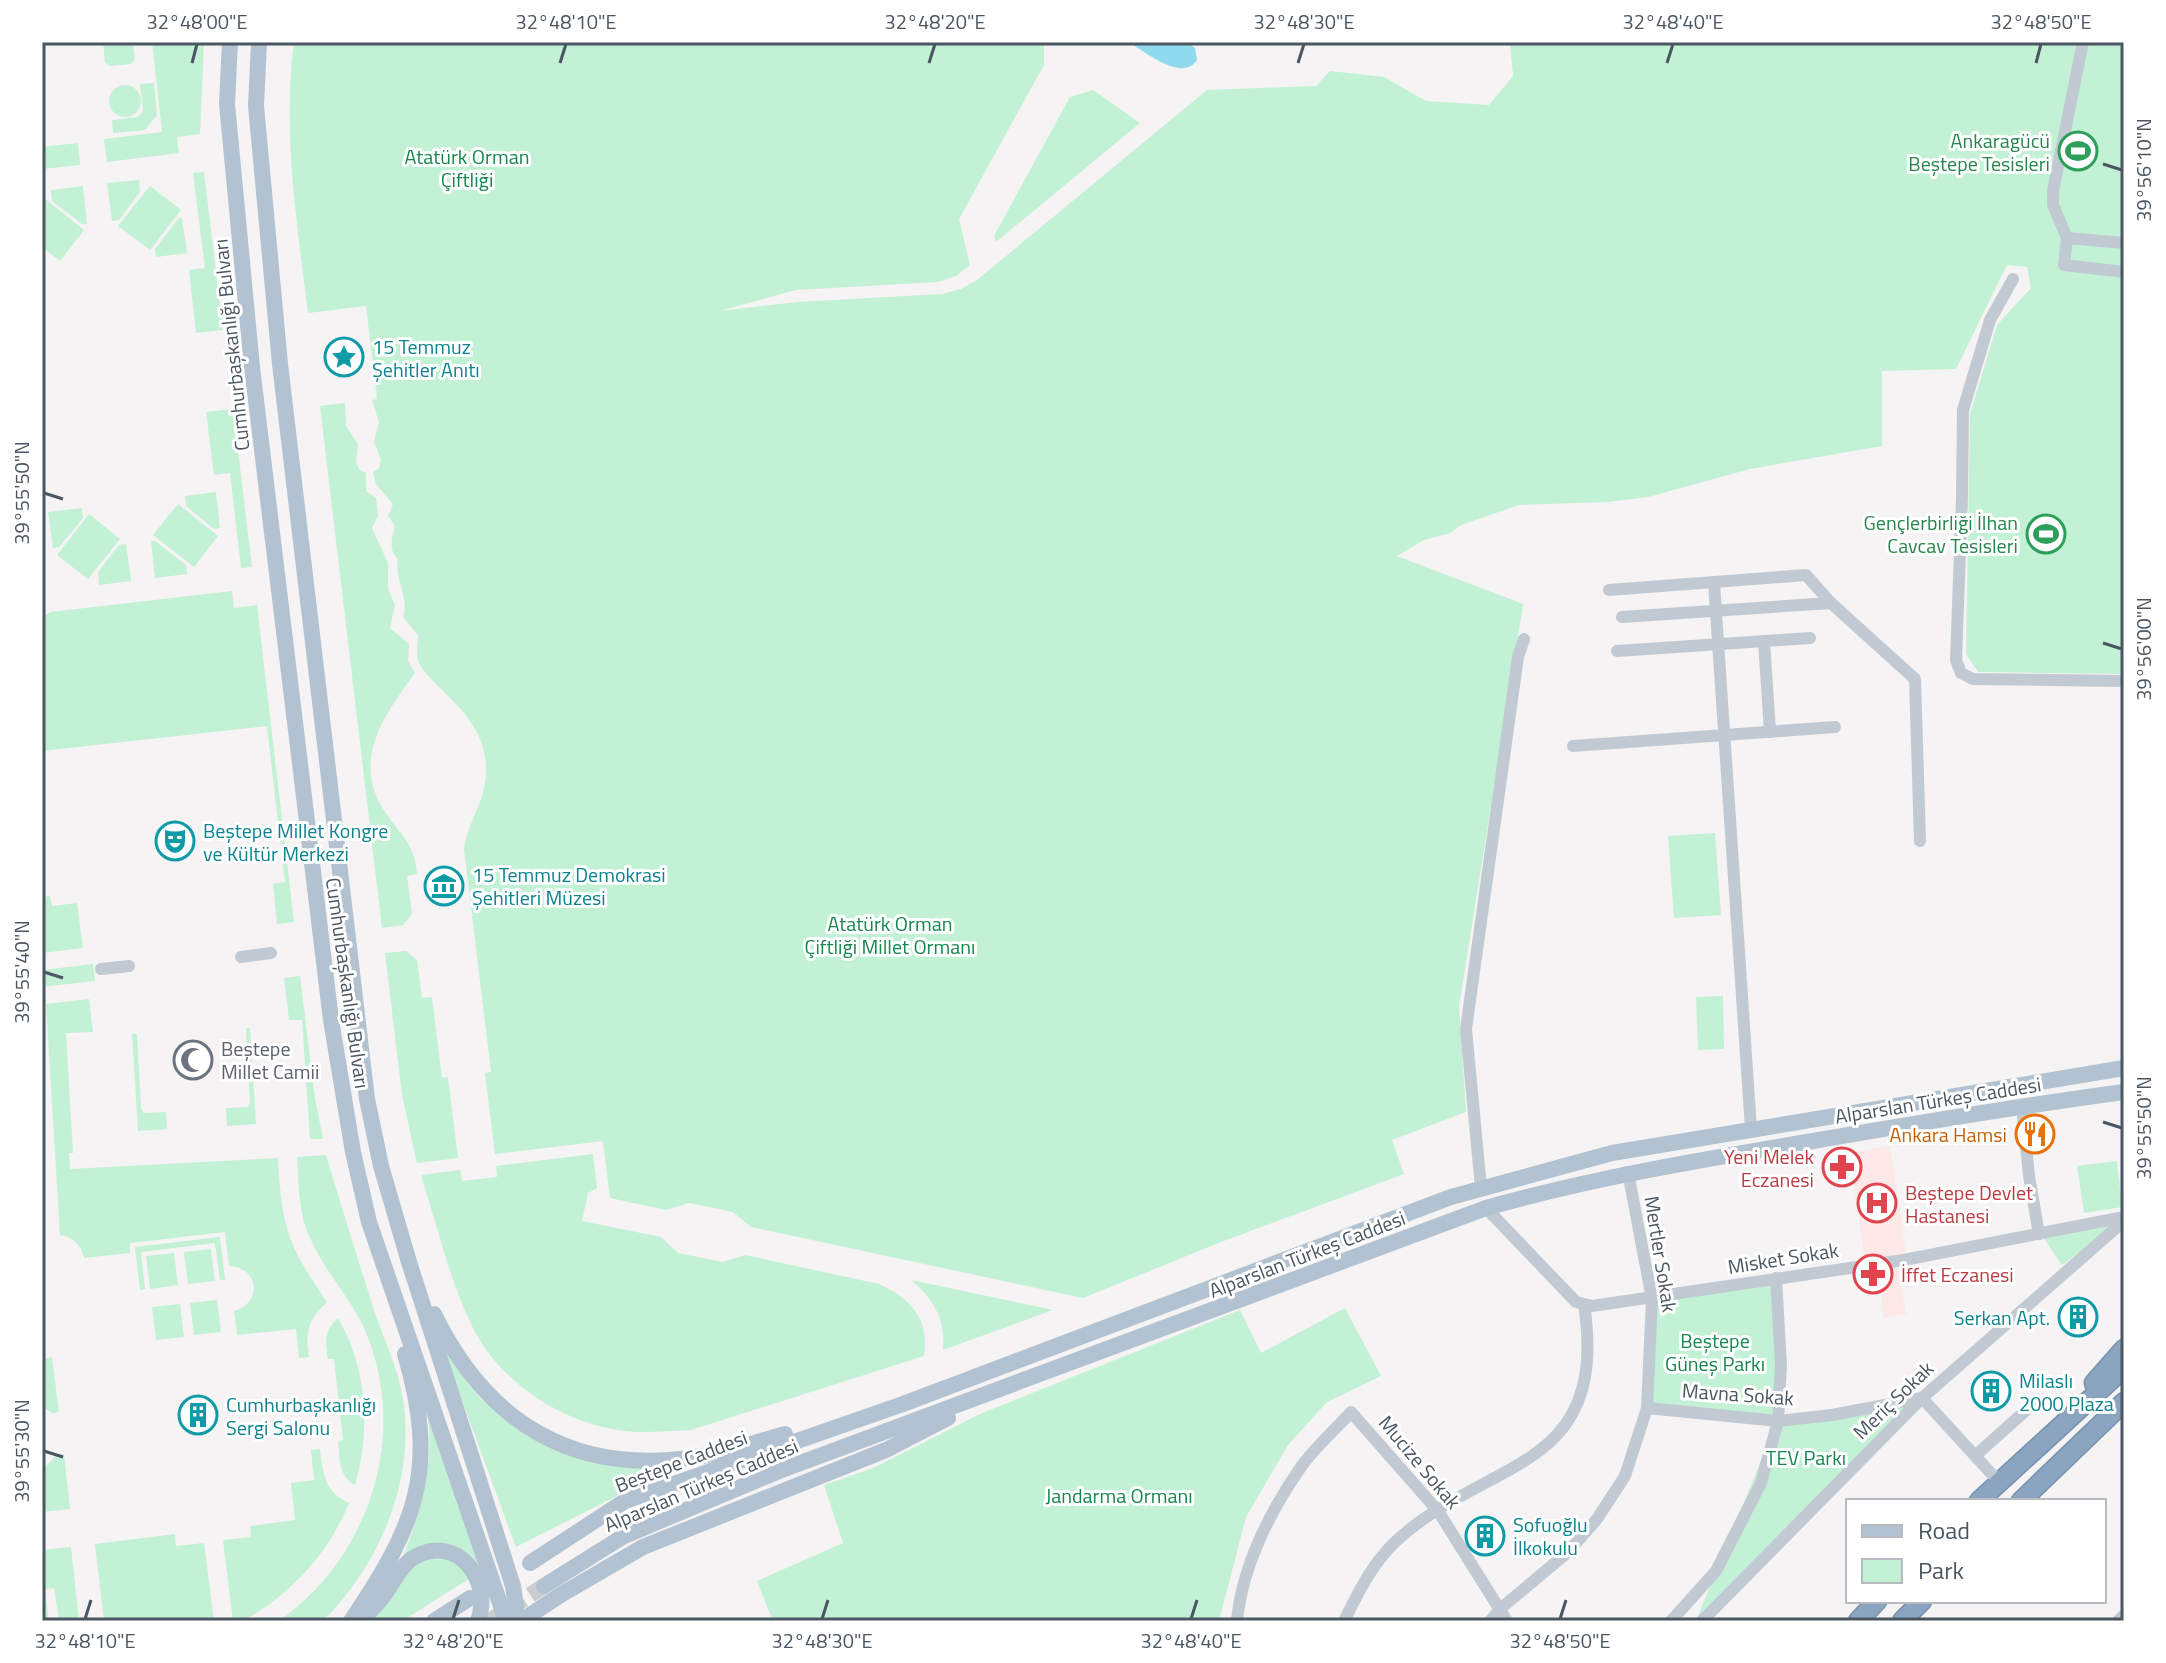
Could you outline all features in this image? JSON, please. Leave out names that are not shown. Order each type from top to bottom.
[{"type":"highway","points":[[2051,1434],[2124,1349]]},
{"type":"highway","points":[[1981,1499],[2124,1368]]},
{"type":"highway","points":[[2023,1499],[2124,1402]]},
{"type":"highway","points":[[2094,1432],[2124,1413]]},
{"type":"highway","points":[[1858,1621],[1875,1603]]},
{"type":"highway","points":[[1902,1621],[1920,1603]]},
{"type":"main road","name":"Cumhurbaşkanlığı Bulvarı","points":[[230,42],[227,104],[252,367],[331,1020],[353,1152],[369,1222],[509,1621]]},
{"type":"main road","name":"Cumhurbaşkanlığı Bulvarı","points":[[259,42],[256,106],[280,364],[367,1099],[381,1166],[409,1262],[513,1586],[516,1607],[509,1621]]},
{"type":"main road","name":"Alparslan Türkeş Caddesi","points":[[903,1404],[1246,1273],[1481,1188],[1612,1153],[2124,1068]]},
{"type":"main road","name":"Alparslan Türkeş Caddesi","points":[[544,1586],[624,1536],[779,1471],[1486,1208],[1628,1172],[2022,1106],[2124,1092]]},
{"type":"main road","points":[[351,1621],[390,1562],[414,1502],[421,1462],[421,1422],[412,1378],[376,1266],[369,1222]]},
{"type":"main road","points":[[409,1262],[453,1350],[485,1393],[522,1423],[547,1438],[603,1458],[656,1461],[699,1457],[903,1404]]},
{"type":"main road","points":[[521,1621],[643,1547],[886,1450],[1005,1388]]},
{"type":"main road","name":"Beştepe Caddesi","points":[[530,1563],[625,1501],[903,1404]]},
{"type":"main road","points":[[360,1621],[407,1563],[423,1554],[436,1552],[459,1557],[475,1571],[482,1597],[478,1621]]},
{"type":"main road","points":[[434,1621],[470,1598]]},
{"type":"street","points":[[2083,42],[2053,191],[2053,205],[2067,238],[2064,265],[2124,272]]},
{"type":"street","points":[[2067,238],[2124,243]]},
{"type":"street","points":[[2013,279],[1990,320],[1963,410],[1956,660],[1961,673],[1973,679],[2124,681]]},
{"type":"street","points":[[1609,590],[1806,575],[1831,603],[1915,679],[1920,841]]},
{"type":"street","points":[[1714,583],[1751,1129]]},
{"type":"street","points":[[1622,617],[1831,603]]},
{"type":"street","points":[[1617,651],[1810,638]]},
{"type":"street","points":[[1481,1188],[1466,1029],[1518,657],[1524,639]]},
{"type":"street","points":[[1764,641],[1770,732]]},
{"type":"street","points":[[1573,746],[1835,727]]},
{"type":"street","points":[[241,957],[271,953]]},
{"type":"street","points":[[101,969],[129,966]]},
{"type":"street","points":[[2022,1106],[2039,1234]]},
{"type":"street","name":"Mertler Sokak","points":[[1490,1621],[1504,1615],[1597,1519],[1625,1476],[1647,1408],[1652,1299],[1628,1172]]},
{"type":"street","points":[[1344,1621],[1366,1577],[1394,1544],[1438,1511],[1527,1461],[1557,1435],[1586,1386],[1590,1349],[1584,1304],[1576,1302],[1486,1208]]},
{"type":"street","name":"Misket Sokak","points":[[1584,1304],[1592,1306],[1652,1299],[1904,1260],[2124,1219]]},
{"type":"street","name":"Meriç Sokak","points":[[1702,1621],[1922,1398],[2124,1219]]},
{"type":"street","points":[[1671,1621],[1716,1571],[1761,1483],[1778,1421],[1781,1365],[1776,1278]]},
{"type":"street","points":[[1922,1398],[1999,1482]]},
{"type":"street","name":"Mavna Sokak","points":[[1647,1408],[1778,1421],[1832,1415],[1922,1398]]},
{"type":"street","points":[[1976,1455],[2033,1404]]},
{"type":"street","name":"Mucize Sokak","points":[[1237,1621],[1239,1600],[1247,1574],[1268,1523],[1301,1466],[1351,1412],[1438,1511],[1504,1615]]},
{"type":"street","points":[[2118,1621],[2124,1615]]},
{"type":"shaded area","name":"Beştepe Devlet Hastanesi","points":[[1890,1146],[1906,1254],[1897,1264],[1906,1314],[1884,1318],[1877,1260],[1865,1260],[1849,1153]]},
{"type":"green space","points":[[103,42],[133,42],[135,59],[131,64],[110,66],[105,62]]},
{"type":"green space","points":[[152,42],[204,42],[200,134],[177,137],[179,153],[107,162],[104,139],[162,132]]},
{"type":"green space","points":[[294,42],[1044,42],[1044,65],[959,219],[970,265],[956,276],[938,282],[796,290],[719,311],[797,302],[942,294],[961,289],[977,280],[1207,90],[1316,86],[1330,71],[1384,77],[1426,101],[1489,105],[1513,76],[1510,42],[2124,42],[2124,674],[1978,672],[1966,654],[1970,414],[1997,325],[2031,288],[2027,267],[2007,265],[1956,369],[1882,371],[1882,446],[1750,469],[1648,497],[1608,502],[1519,505],[1461,525],[1450,533],[1424,540],[1397,556],[1523,604],[1459,1007],[1466,1112],[1392,1140],[1404,1174],[1221,1242],[1083,1298],[751,1227],[733,1212],[689,1203],[666,1210],[610,1198],[603,1141],[495,1154],[485,1073],[491,1072],[464,849],[484,789],[485,755],[472,724],[422,668],[417,657],[418,635],[403,617],[405,602],[398,574],[398,559],[392,548],[395,526],[388,516],[393,504],[376,484],[373,472],[379,468],[381,460],[374,442],[379,422],[372,400],[377,399],[366,306],[308,313],[290,144]]},
{"type":"green space","points":[[154,83],[157,115],[145,130],[113,133],[112,120],[138,117],[143,111],[140,84]]},
{"type":"green space","points":[[125,85],[137,89],[141,101],[137,113],[125,117],[113,113],[109,101],[113,89]]},
{"type":"green space","points":[[1093,90],[1140,123],[996,242],[994,236],[1070,97]]},
{"type":"green space","points":[[78,143],[80,165],[42,169],[42,147]]},
{"type":"green space","points":[[204,172],[223,330],[196,333],[189,270],[205,268],[193,173]]},
{"type":"green space","points":[[139,180],[140,192],[119,220],[112,221],[107,183]]},
{"type":"green space","points":[[83,186],[87,224],[82,224],[52,201],[51,190]]},
{"type":"green space","points":[[150,186],[181,210],[150,250],[118,226]]},
{"type":"green space","points":[[44,198],[84,230],[60,261],[42,247]]},
{"type":"green space","points":[[182,218],[187,253],[156,257],[155,249]]},
{"type":"green space","points":[[345,403],[346,426],[358,444],[356,463],[366,473],[366,491],[376,498],[378,516],[372,528],[388,563],[388,589],[395,605],[390,628],[409,644],[408,661],[415,673],[382,723],[371,758],[371,776],[376,795],[410,848],[417,874],[407,876],[412,914],[403,925],[382,928],[320,406]]},
{"type":"green space","points":[[233,409],[252,567],[241,568],[230,473],[214,475],[206,412]]},
{"type":"green space","points":[[216,492],[220,528],[214,529],[186,506],[185,496]]},
{"type":"green space","points":[[178,504],[218,536],[194,567],[153,535]]},
{"type":"green space","points":[[82,508],[83,518],[59,547],[53,548],[48,512]]},
{"type":"green space","points":[[89,514],[120,539],[88,579],[57,555]]},
{"type":"green space","points":[[151,541],[186,565],[187,574],[155,578]]},
{"type":"green space","points":[[126,544],[131,581],[99,585],[98,572],[119,545]]},
{"type":"green space","points":[[232,591],[234,608],[257,605],[294,922],[277,924],[273,884],[285,882],[267,726],[42,751],[42,617],[51,612]]},
{"type":"green space","points":[[1715,833],[1721,915],[1674,918],[1668,836]]},
{"type":"green space","points":[[42,893],[43,897],[50,896],[52,906],[77,903],[83,948],[42,953]]},
{"type":"green space","points":[[406,951],[417,960],[422,998],[432,997],[442,1078],[448,1077],[458,1158],[417,1163],[402,1095],[385,953]]},
{"type":"green space","points":[[93,964],[95,981],[42,987],[42,970]]},
{"type":"green space","points":[[300,976],[323,1139],[310,1139],[302,1020],[289,1020],[284,978]]},
{"type":"green space","points":[[1723,996],[1724,1049],[1698,1050],[1696,997]]},
{"type":"green space","points":[[89,999],[93,1032],[66,1033],[73,1153],[69,1153],[70,1169],[278,1158],[289,1234],[303,1265],[327,1302],[309,1326],[309,1357],[299,1358],[296,1329],[237,1335],[234,1311],[250,1301],[254,1286],[247,1272],[229,1266],[225,1232],[130,1243],[130,1253],[84,1258],[76,1242],[60,1235],[46,1004]]},
{"type":"green space","points":[[246,1028],[250,1028],[256,1124],[227,1126],[226,1108],[248,1107],[250,1102]]},
{"type":"green space","points":[[132,1034],[137,1034],[141,1108],[144,1113],[166,1112],[167,1129],[138,1131]]},
{"type":"green space","points":[[593,1154],[597,1188],[588,1193],[582,1221],[661,1237],[678,1253],[723,1262],[745,1255],[879,1284],[900,1296],[915,1311],[924,1331],[924,1356],[691,1430],[617,1430],[573,1417],[532,1395],[498,1364],[472,1326],[450,1271],[421,1175],[460,1170],[462,1181],[497,1177],[496,1166]]},
{"type":"green space","points":[[326,1155],[401,1387],[406,1430],[404,1460],[389,1520],[361,1574],[343,1599],[323,1621],[279,1621],[310,1595],[336,1565],[356,1532],[371,1496],[380,1458],[383,1419],[380,1379],[369,1340],[357,1314],[318,1253],[301,1210],[297,1157]]},
{"type":"green space","points":[[2117,1161],[2122,1207],[2084,1213],[2077,1166]]},
{"type":"green space","points":[[2124,1220],[2062,1265],[2041,1234]]},
{"type":"green space","points":[[220,1237],[225,1280],[220,1280],[215,1243],[141,1252],[145,1289],[140,1290],[135,1247]]},
{"type":"green space","points":[[211,1249],[215,1281],[188,1284],[184,1252]]},
{"type":"green space","points":[[174,1253],[178,1285],[150,1289],[146,1256]]},
{"type":"green space","points":[[1776,1278],[1778,1421],[1922,1398],[1705,1621],[1696,1621],[1777,1421],[1647,1408],[1652,1299]]},
{"type":"green space","points":[[911,1280],[1053,1310],[943,1350],[942,1329],[936,1310],[926,1294]]},
{"type":"green space","points":[[217,1300],[221,1332],[194,1335],[190,1303]]},
{"type":"green space","points":[[180,1304],[184,1337],[156,1340],[152,1307]]},
{"type":"green space","name":"Jandarma Ormanı","points":[[1345,1308],[1381,1376],[1327,1402],[1288,1445],[1246,1517],[1219,1621],[773,1621],[757,1581],[843,1543],[824,1485],[873,1468],[980,1414],[1240,1310],[1261,1353]]},
{"type":"green space","points":[[338,1318],[355,1357],[363,1400],[363,1443],[355,1485],[345,1477],[341,1466],[338,1441],[343,1440],[334,1359],[328,1359],[328,1332]]},
{"type":"green space","points":[[437,1333],[463,1377],[481,1399],[520,1429],[651,1467],[656,1476],[516,1547]]},
{"type":"green space","points":[[52,1357],[59,1412],[52,1413],[42,1406],[42,1359]]},
{"type":"green space","points":[[428,1417],[480,1569],[463,1552],[402,1559],[424,1490],[429,1454]]},
{"type":"green space","points":[[320,1449],[324,1474],[330,1487],[349,1503],[342,1518],[316,1560],[293,1584],[255,1614],[233,1621],[223,1540],[251,1537],[250,1526],[295,1520],[291,1483],[314,1480],[311,1450]]},
{"type":"green space","points":[[64,1454],[70,1509],[42,1512],[42,1471],[56,1455]]},
{"type":"green space","points":[[175,1534],[176,1546],[204,1543],[214,1621],[104,1621],[95,1544]]},
{"type":"green space","points":[[71,1547],[79,1621],[59,1621],[54,1588],[45,1589],[49,1621],[42,1621],[42,1550]]},
{"type":"green space","points":[[453,1560],[472,1577],[402,1621],[369,1621],[416,1561]]},
{"type":"water","points":[[1128,42],[1186,42],[1195,48],[1197,60],[1190,66],[1173,67]]},
{"type":"tunnel","points":[[490,1621],[544,1586]]},
{"type":"place","name":"Ankaragücü Beştepe Tesisleri","points":[[2078,151]]},
{"type":"place","name":"15 Temmuz Şehitler Anıtı","points":[[344,357]]},
{"type":"place","name":"Gençlerbirliği İlhan Cavcav Tesisleri","points":[[2046,534]]},
{"type":"place","name":"Beştepe Millet Kongre ve Kültür Merkezi","points":[[175,841]]},
{"type":"place","name":"15 Temmuz Demokrasi Şehitleri Müzesi","points":[[444,886]]},
{"type":"place","name":"Beştepe Millet Camii","points":[[193,1060]]},
{"type":"place","name":"Ankara Hamsi","points":[[2035,1134]]},
{"type":"place","name":"Yeni Melek Eczanesi","points":[[1842,1167]]},
{"type":"place","name":"Beştepe Devlet Hastanesi","points":[[1877,1203]]},
{"type":"place","name":"İffet Eczanesi","points":[[1873,1274]]},
{"type":"place","name":"Serkan Apt.","points":[[2078,1317]]},
{"type":"place","name":"Milaslı 2000 Plaza","points":[[1991,1391]]},
{"type":"place","name":"Cumhurbaşkanlığı Sergi Salonu","points":[[198,1415]]},
{"type":"place","name":"Sofuoğlu İlkokulu","points":[[1485,1536]]},
{"type":"park label","name":"Atatürk Orman Çiftliği","points":[[467,168]]},
{"type":"park label","name":"Atatürk Orman Çiftliği Millet Ormanı","points":[[890,934]]},
{"type":"park label","name":"Beştepe Güneş Parkı","points":[[1715,1352]]},
{"type":"park label","name":"TEV Parkı","points":[[1806,1457]]}]
